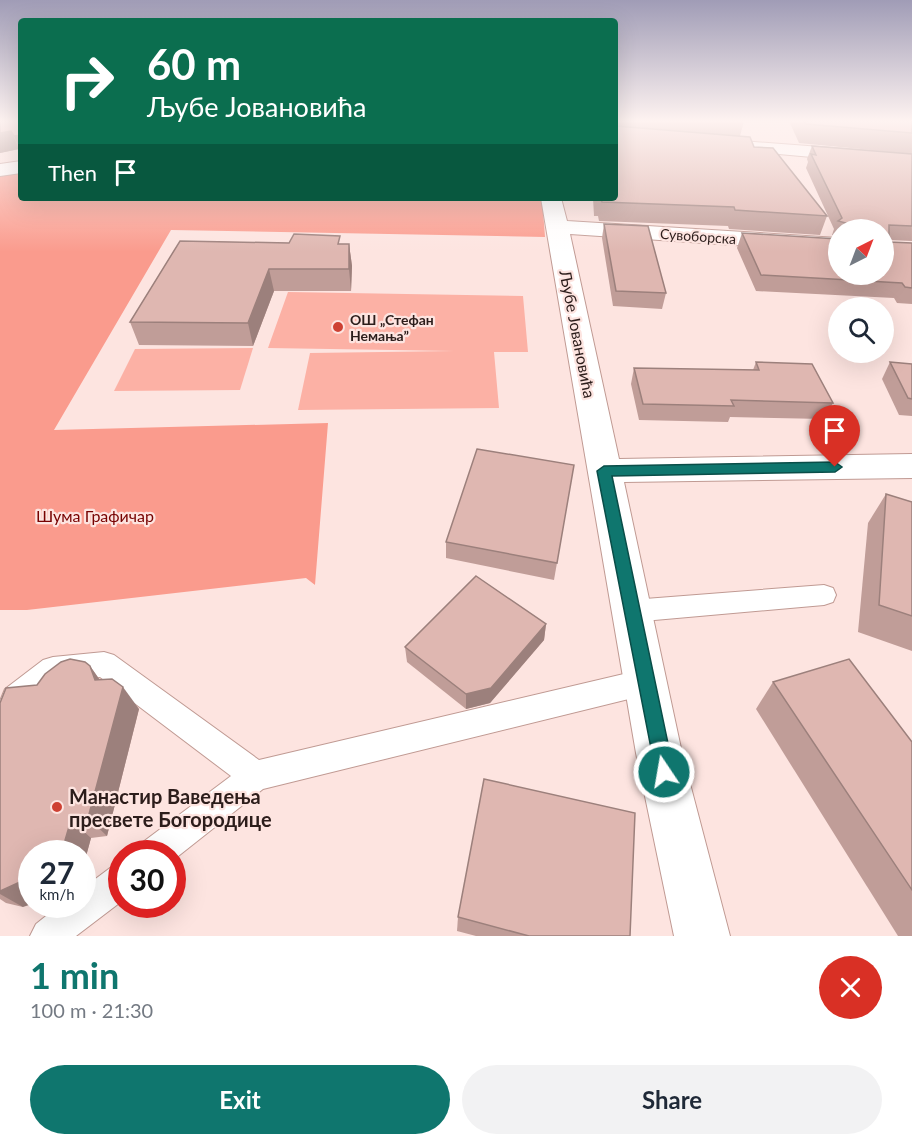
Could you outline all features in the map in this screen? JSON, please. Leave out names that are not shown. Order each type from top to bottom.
[{"type":"street","points":[[0,170],[18,167]]},
{"type":"street","name":"Љубе Јовановића","points":[[552,201],[645,682],[683,862],[702,936]]},
{"type":"street","name":"Сувоборска","points":[[557,227],[828,244]]},
{"type":"street","points":[[604,471],[912,466]]},
{"type":"lane","points":[[632,611],[824,596]]},
{"type":"lane","points":[[0,739],[15,698],[52,669],[104,664],[256,776]]},
{"type":"lane","points":[[173,840],[256,776],[645,682]]},
{"type":"lane","points":[[48,936],[108,891]]},
{"type":"shaded area","points":[[288,292],[523,296],[528,352],[494,352],[499,408],[298,410],[310,353],[454,351],[268,348]]},
{"type":"shaded area","points":[[253,348],[240,390],[114,391],[135,349]]},
{"type":"green space","name":"Шума Графичар","points":[[18,172],[18,201],[542,201],[545,237],[171,230],[54,430],[328,423],[315,585],[306,578],[27,610],[0,610],[0,175]]},
{"type":"building","points":[[618,165],[786,165],[827,216],[735,210],[734,207],[602,202],[618,201]]},
{"type":"building","points":[[816,165],[912,165],[912,226],[894,225],[894,219],[841,219]]},
{"type":"building","points":[[604,224],[648,226],[666,293],[616,291]]},
{"type":"building","points":[[742,233],[828,238],[828,279],[761,275]]},
{"type":"building","points":[[294,234],[340,236],[338,244],[349,244],[349,269],[269,269],[248,323],[130,322],[180,241],[289,243]]},
{"type":"building","points":[[894,242],[912,243],[912,288],[905,287],[902,283],[894,283]]},
{"type":"building","points":[[756,362],[812,364],[833,403],[731,400],[734,406],[643,404],[634,368],[759,370]]},
{"type":"building","points":[[890,363],[912,364],[912,399],[908,398]]},
{"type":"building","points":[[477,449],[574,465],[557,563],[446,542]]},
{"type":"building","points":[[886,494],[912,502],[912,616],[879,605]]},
{"type":"building","points":[[476,576],[546,624],[491,688],[466,694],[405,647]]},
{"type":"building","name":"Манастир Ваведења пресвете Богородице","points":[[70,659],[85,662],[90,666],[95,680],[112,679],[123,687],[88,818],[71,820],[65,840],[18,840],[18,883],[0,891],[0,703],[6,688],[37,685],[45,674],[61,662]]},
{"type":"building","points":[[849,659],[912,742],[912,890],[773,682]]},
{"type":"building","points":[[484,779],[635,813],[630,936],[529,936],[458,917]]},
{"type":"place","name":"ОШ „Стефан Немања”","points":[[338,327]]},
{"type":"place","name":"Манастир Ваведења пресвете Богородице","points":[[57,807]]},
{"type":"route","points":[[664,772],[604,471],[835,467]]}]
